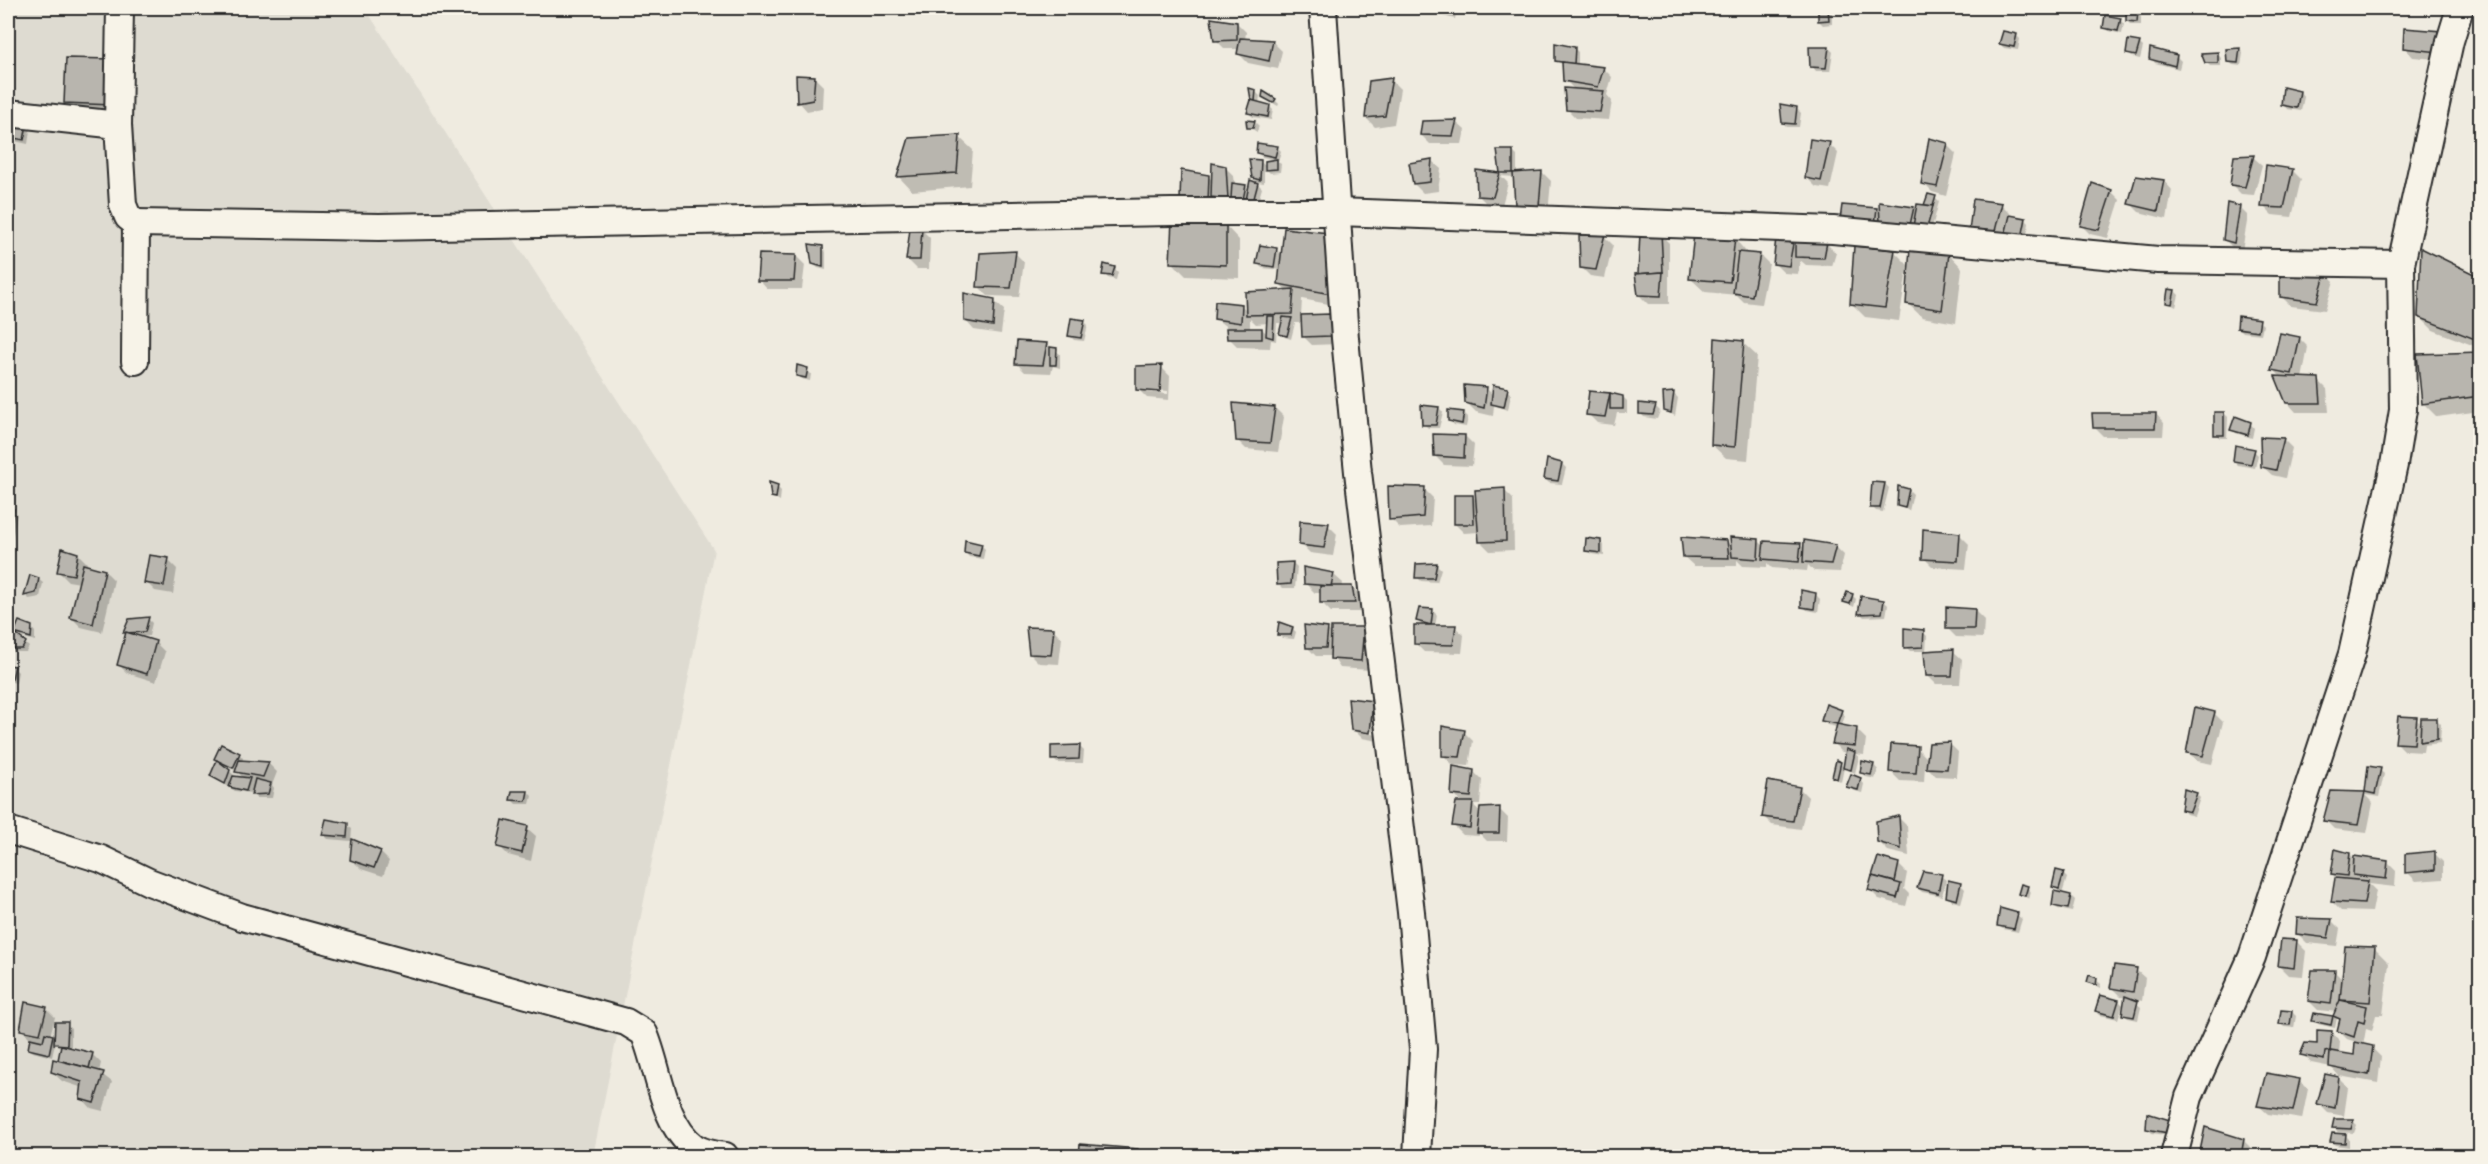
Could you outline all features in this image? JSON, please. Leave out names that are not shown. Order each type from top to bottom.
[{"type":"street","points":[[120,8],[118,125],[123,205],[128,217],[136,224],[379,227],[1069,214],[1337,212],[1833,230],[2158,260],[2401,264]]},
{"type":"street","points":[[1323,8],[1358,472],[1411,912],[1422,1037],[1417,1156]]},
{"type":"street","points":[[2174,1156],[2189,1097],[2252,957],[2352,654],[2394,465],[2403,410],[2401,264],[2450,40],[2460,8]]},
{"type":"street","points":[[8,113],[118,125]]},
{"type":"street","points":[[135,362],[136,224]]},
{"type":"street","points":[[8,830],[101,859],[148,882],[242,916],[626,1022],[644,1033],[663,1096],[675,1125],[694,1147],[725,1156]]},
{"type":"shaded area","points":[[8,8],[365,8],[714,550],[593,1156],[8,1156]]},
{"type":"building","points":[[1818,8],[1828,8],[1829,20],[1818,21]]},
{"type":"building","points":[[2126,10],[2138,11],[2137,22],[2126,21]]},
{"type":"building","points":[[2105,15],[2121,18],[2118,31],[2103,28]]},
{"type":"building","points":[[1211,18],[1237,22],[1237,40],[1214,41]]},
{"type":"building","points":[[2404,28],[2442,31],[2439,52],[2403,48]]},
{"type":"building","points":[[2003,31],[2017,34],[2014,47],[1999,44]]},
{"type":"building","points":[[1240,38],[1273,40],[1269,61],[1237,54]]},
{"type":"building","points":[[2128,40],[2140,42],[2136,56],[2126,54]]},
{"type":"building","points":[[1555,43],[1575,47],[1574,64],[1555,61]]},
{"type":"building","points":[[1809,47],[1829,47],[1826,68],[1810,67]]},
{"type":"building","points":[[2150,48],[2177,55],[2175,66],[2149,59]]},
{"type":"building","points":[[2240,48],[2238,63],[2227,62],[2226,49]]},
{"type":"building","points":[[2218,52],[2218,63],[2205,63],[2201,53]]},
{"type":"building","points":[[66,58],[112,59],[113,105],[64,103]]},
{"type":"building","points":[[1562,62],[1604,67],[1598,87],[1563,81]]},
{"type":"building","points":[[796,75],[815,76],[813,100],[797,103]]},
{"type":"building","points":[[1392,78],[1385,116],[1365,118],[1369,81]]},
{"type":"building","points":[[2283,87],[2300,91],[2297,108],[2281,105]]},
{"type":"building","points":[[1249,88],[1256,90],[1255,101],[1251,100]]},
{"type":"building","points":[[1564,88],[1604,91],[1600,112],[1566,110]]},
{"type":"building","points":[[1263,91],[1276,99],[1273,103],[1262,97]]},
{"type":"building","points":[[1251,100],[1270,105],[1268,117],[1247,113]]},
{"type":"building","points":[[1780,104],[1797,107],[1795,124],[1782,123]]},
{"type":"building","points":[[1246,120],[1255,121],[1253,128],[1247,128]]},
{"type":"building","points":[[1457,120],[1453,136],[1420,135],[1422,121]]},
{"type":"building","points":[[8,125],[27,125],[24,140],[8,137]]},
{"type":"building","points":[[960,135],[957,173],[897,177],[909,138]]},
{"type":"building","points":[[1929,138],[1948,143],[1937,187],[1921,184]]},
{"type":"building","points":[[1810,139],[1830,142],[1821,181],[1805,178]]},
{"type":"building","points":[[1257,143],[1278,146],[1275,157],[1256,153]]},
{"type":"building","points":[[1497,150],[1513,150],[1513,173],[1500,173]]},
{"type":"building","points":[[2254,155],[2245,187],[2230,185],[2234,156]]},
{"type":"building","points":[[1249,159],[1261,160],[1260,180],[1252,178]]},
{"type":"building","points":[[1277,159],[1277,169],[1265,170],[1265,161]]},
{"type":"building","points":[[1432,159],[1430,182],[1413,184],[1409,163]]},
{"type":"building","points":[[1212,163],[1226,166],[1228,199],[1211,197]]},
{"type":"building","points":[[2266,165],[2293,169],[2284,208],[2261,207]]},
{"type":"building","points":[[1181,170],[1209,175],[1208,203],[1180,200]]},
{"type":"building","points":[[1476,170],[1500,173],[1493,197],[1477,196]]},
{"type":"building","points":[[1542,171],[1539,206],[1515,205],[1513,173]]},
{"type":"building","points":[[2136,176],[2164,180],[2158,211],[2128,204]]},
{"type":"building","points":[[1250,180],[1258,183],[1253,202],[1246,200]]},
{"type":"building","points":[[1232,183],[1246,185],[1243,200],[1231,198]]},
{"type":"building","points":[[2092,183],[2112,190],[2099,230],[2080,226]]},
{"type":"building","points":[[1928,194],[1936,196],[1933,206],[1924,205]]},
{"type":"building","points":[[1973,199],[2002,203],[1994,235],[1969,231]]},
{"type":"building","points":[[1879,202],[1914,207],[1910,225],[1880,222]]},
{"type":"building","points":[[2227,203],[2240,206],[2234,243],[2223,240]]},
{"type":"building","points":[[1917,204],[1933,206],[1927,228],[1913,226]]},
{"type":"building","points":[[1842,205],[1877,208],[1875,224],[1840,220]]},
{"type":"building","points":[[2010,215],[2026,218],[2022,238],[2005,235]]},
{"type":"building","points":[[1172,219],[1226,225],[1226,265],[1170,263]]},
{"type":"building","points":[[922,228],[920,260],[906,260],[910,229]]},
{"type":"building","points":[[1284,228],[1337,234],[1331,294],[1278,284]]},
{"type":"building","points":[[1661,232],[1663,272],[1638,274],[1640,233]]},
{"type":"building","points":[[1605,234],[1596,270],[1580,268],[1579,235]]},
{"type":"building","points":[[1694,234],[1735,237],[1730,282],[1689,279]]},
{"type":"building","points":[[1776,238],[1793,244],[1789,266],[1773,264]]},
{"type":"building","points":[[1795,238],[1827,242],[1824,258],[1795,257]]},
{"type":"building","points":[[809,244],[823,246],[823,267],[812,264]]},
{"type":"building","points":[[1260,245],[1277,248],[1274,267],[1256,264]]},
{"type":"building","points":[[1854,246],[1895,250],[1885,308],[1850,304]]},
{"type":"building","points":[[1910,248],[1949,253],[1942,310],[1906,304]]},
{"type":"building","points":[[2421,248],[2480,277],[2480,341],[2418,317]]},
{"type":"building","points":[[1016,251],[1011,288],[977,287],[980,253]]},
{"type":"building","points":[[1738,252],[1760,254],[1752,296],[1733,293]]},
{"type":"building","points":[[759,254],[796,255],[794,281],[757,281]]},
{"type":"building","points":[[1104,264],[1115,267],[1112,276],[1102,275]]},
{"type":"building","points":[[2326,271],[2317,302],[2280,297],[2280,272]]},
{"type":"building","points":[[1663,272],[1661,296],[1638,295],[1635,274]]},
{"type":"building","points":[[1294,289],[1292,314],[1246,315],[1245,292]]},
{"type":"building","points":[[2168,289],[2175,290],[2172,304],[2166,303]]},
{"type":"building","points":[[964,293],[995,299],[993,326],[964,321]]},
{"type":"building","points":[[1215,301],[1242,304],[1241,323],[1214,319]]},
{"type":"building","points":[[1330,314],[1331,336],[1302,337],[1301,315]]},
{"type":"building","points":[[1267,316],[1274,316],[1273,338],[1266,336]]},
{"type":"building","points":[[2238,316],[2260,319],[2258,331],[2237,328]]},
{"type":"building","points":[[1283,317],[1292,318],[1287,336],[1279,334]]},
{"type":"building","points":[[1071,318],[1085,320],[1081,338],[1068,336]]},
{"type":"building","points":[[1226,328],[1262,328],[1262,339],[1227,339]]},
{"type":"building","points":[[2280,333],[2300,337],[2292,374],[2271,370]]},
{"type":"building","points":[[1715,338],[1744,341],[1735,447],[1711,445]]},
{"type":"building","points":[[1017,341],[1047,343],[1043,365],[1015,364]]},
{"type":"building","points":[[1050,347],[1057,348],[1056,365],[1050,365]]},
{"type":"building","points":[[2480,352],[2480,396],[2422,404],[2417,354]]},
{"type":"building","points":[[797,365],[808,368],[806,378],[796,376]]},
{"type":"building","points":[[1162,365],[1160,392],[1136,390],[1136,366]]},
{"type":"building","points":[[2275,376],[2319,378],[2321,403],[2286,403]]},
{"type":"building","points":[[1464,385],[1487,387],[1484,408],[1465,403]]},
{"type":"building","points":[[1493,385],[1508,388],[1504,407],[1491,404]]},
{"type":"building","points":[[1589,391],[1610,393],[1605,417],[1586,415]]},
{"type":"building","points":[[1674,392],[1671,413],[1664,411],[1663,393]]},
{"type":"building","points":[[1610,393],[1623,396],[1623,409],[1610,409]]},
{"type":"building","points":[[1233,403],[1275,407],[1270,443],[1236,441]]},
{"type":"building","points":[[1639,403],[1656,405],[1653,415],[1639,414]]},
{"type":"building","points":[[1421,405],[1439,407],[1436,425],[1422,425]]},
{"type":"building","points":[[1448,410],[1464,412],[1462,424],[1448,421]]},
{"type":"building","points":[[2214,412],[2224,412],[2224,435],[2214,435]]},
{"type":"building","points":[[2092,413],[2156,413],[2155,428],[2093,428]]},
{"type":"building","points":[[2235,416],[2251,422],[2248,435],[2230,430]]},
{"type":"building","points":[[1433,434],[1465,435],[1464,458],[1434,456]]},
{"type":"building","points":[[2260,437],[2284,438],[2276,470],[2261,467]]},
{"type":"building","points":[[2235,445],[2255,449],[2251,464],[2233,461]]},
{"type":"building","points":[[1547,459],[1562,463],[1558,481],[1544,479]]},
{"type":"building","points":[[769,482],[778,485],[776,498],[771,497]]},
{"type":"building","points":[[1872,482],[1885,483],[1880,508],[1870,508]]},
{"type":"building","points":[[1388,486],[1425,487],[1423,517],[1389,520]]},
{"type":"building","points":[[1898,486],[1909,489],[1905,508],[1897,506]]},
{"type":"building","points":[[1505,488],[1506,541],[1479,542],[1475,490]]},
{"type":"building","points":[[1454,495],[1473,495],[1474,524],[1454,524]]},
{"type":"building","points":[[8,508],[14,509],[8,537]]},
{"type":"building","points":[[1300,521],[1329,523],[1324,548],[1299,545]]},
{"type":"building","points":[[1923,529],[1960,533],[1958,561],[1922,559]]},
{"type":"building","points":[[1681,537],[1727,540],[1729,558],[1683,557]]},
{"type":"building","points":[[1730,537],[1759,539],[1758,559],[1732,557]]},
{"type":"building","points":[[1586,538],[1601,540],[1601,553],[1585,551]]},
{"type":"building","points":[[965,540],[982,544],[979,556],[964,553]]},
{"type":"building","points":[[1804,540],[1836,545],[1831,564],[1803,562]]},
{"type":"building","points":[[1764,541],[1801,543],[1799,562],[1762,559]]},
{"type":"building","points":[[62,548],[78,553],[74,575],[57,572]]},
{"type":"building","points":[[149,555],[169,558],[164,586],[144,583]]},
{"type":"building","points":[[1293,562],[1291,584],[1277,585],[1276,563]]},
{"type":"building","points":[[1437,563],[1434,578],[1415,578],[1416,564]]},
{"type":"building","points":[[83,564],[105,570],[93,624],[70,618]]},
{"type":"building","points":[[1303,567],[1334,573],[1331,586],[1304,584]]},
{"type":"building","points":[[30,575],[39,578],[36,593],[24,596]]},
{"type":"building","points":[[1320,586],[1352,586],[1355,603],[1320,603]]},
{"type":"building","points":[[1801,590],[1816,593],[1814,609],[1801,607]]},
{"type":"building","points":[[1847,592],[1853,594],[1850,604],[1843,602]]},
{"type":"building","points":[[1861,596],[1884,600],[1882,613],[1858,614]]},
{"type":"building","points":[[1946,607],[1975,609],[1974,629],[1946,629]]},
{"type":"building","points":[[1419,608],[1433,609],[1431,625],[1416,621]]},
{"type":"building","points":[[8,617],[15,620],[8,636]]},
{"type":"building","points":[[149,617],[145,632],[123,633],[129,619]]},
{"type":"building","points":[[19,621],[32,626],[31,638],[14,633]]},
{"type":"building","points":[[1279,622],[1293,627],[1291,635],[1277,635]]},
{"type":"building","points":[[1304,625],[1328,628],[1326,648],[1306,648]]},
{"type":"building","points":[[1414,625],[1456,625],[1453,645],[1414,644]]},
{"type":"building","points":[[1026,627],[1054,628],[1051,655],[1029,654]]},
{"type":"building","points":[[1331,627],[1364,627],[1361,661],[1330,659]]},
{"type":"building","points":[[1904,628],[1924,630],[1923,647],[1904,648]]},
{"type":"building","points":[[126,632],[156,641],[147,674],[117,665]]},
{"type":"building","points":[[14,633],[26,642],[22,649],[8,649]]},
{"type":"building","points":[[1954,649],[1952,676],[1926,676],[1924,651]]},
{"type":"building","points":[[8,665],[15,666],[12,679],[8,678]]},
{"type":"building","points":[[1348,698],[1373,701],[1370,733],[1351,730]]},
{"type":"building","points":[[1826,704],[1842,710],[1837,724],[1821,721]]},
{"type":"building","points":[[2195,707],[2215,712],[2203,756],[2186,753]]},
{"type":"building","points":[[2398,716],[2417,717],[2414,744],[2395,743]]},
{"type":"building","points":[[2421,718],[2437,718],[2437,739],[2420,742]]},
{"type":"building","points":[[2480,721],[2480,759],[2476,759]]},
{"type":"building","points":[[1837,724],[1857,728],[1855,746],[1832,744]]},
{"type":"building","points":[[1442,726],[1465,730],[1460,757],[1442,756]]},
{"type":"building","points":[[1950,742],[1947,769],[1926,768],[1929,743]]},
{"type":"building","points":[[221,744],[240,753],[233,768],[214,759]]},
{"type":"building","points":[[1891,744],[1918,746],[1916,773],[1889,772]]},
{"type":"building","points":[[1080,745],[1079,759],[1051,760],[1051,746]]},
{"type":"building","points":[[1846,749],[1855,752],[1851,770],[1843,768]]},
{"type":"building","points":[[217,760],[230,770],[225,784],[210,776]]},
{"type":"building","points":[[239,760],[269,762],[263,777],[235,772]]},
{"type":"building","points":[[1836,760],[1841,762],[1837,779],[1832,777]]},
{"type":"building","points":[[1862,761],[1874,764],[1871,775],[1860,773]]},
{"type":"building","points":[[1453,766],[1474,770],[1471,797],[1451,795]]},
{"type":"building","points":[[2368,766],[2381,768],[2375,794],[2365,792]]},
{"type":"building","points":[[1851,774],[1861,778],[1858,790],[1846,787]]},
{"type":"building","points":[[233,776],[250,778],[246,791],[229,787]]},
{"type":"building","points":[[255,779],[271,783],[268,794],[251,795]]},
{"type":"building","points":[[1768,781],[1800,787],[1793,821],[1762,817]]},
{"type":"building","points":[[2184,789],[2197,793],[2190,812],[2181,810]]},
{"type":"building","points":[[512,791],[528,791],[526,801],[510,800]]},
{"type":"building","points":[[2331,791],[2365,792],[2358,825],[2323,821]]},
{"type":"building","points":[[1456,802],[1473,802],[1470,828],[1452,826]]},
{"type":"building","points":[[1500,807],[1499,833],[1477,833],[1480,808]]},
{"type":"building","points":[[1899,816],[1901,849],[1877,842],[1876,821]]},
{"type":"building","points":[[326,819],[348,823],[347,837],[322,835]]},
{"type":"building","points":[[503,820],[528,826],[522,853],[497,847]]},
{"type":"building","points":[[352,839],[381,851],[374,868],[350,860]]},
{"type":"building","points":[[2335,849],[2350,853],[2347,876],[2331,874]]},
{"type":"building","points":[[2435,851],[2435,870],[2405,873],[2405,854]]},
{"type":"building","points":[[2354,856],[2388,861],[2386,879],[2353,875]]},
{"type":"building","points":[[1878,857],[1899,863],[1895,882],[1872,876]]},
{"type":"building","points":[[2056,870],[2064,872],[2059,889],[2052,887]]},
{"type":"building","points":[[1923,871],[1942,874],[1938,893],[1917,888]]},
{"type":"building","points":[[1872,876],[1901,884],[1897,898],[1868,890]]},
{"type":"building","points":[[2335,878],[2368,881],[2364,904],[2331,902]]},
{"type":"building","points":[[1948,880],[1961,883],[1957,900],[1946,897]]},
{"type":"building","points":[[2021,884],[2028,886],[2025,896],[2018,894]]},
{"type":"building","points":[[2054,891],[2071,895],[2068,909],[2052,906]]},
{"type":"building","points":[[2000,908],[2018,913],[2014,929],[1997,926]]},
{"type":"building","points":[[2297,918],[2332,919],[2328,938],[2296,934]]},
{"type":"building","points":[[2281,939],[2297,940],[2294,968],[2278,966]]},
{"type":"building","points":[[2345,946],[2375,947],[2370,1002],[2340,1000]]},
{"type":"building","points":[[2114,965],[2137,968],[2133,992],[2110,988]]},
{"type":"building","points":[[2312,970],[2335,970],[2331,1004],[2308,1001]]},
{"type":"building","points":[[2089,975],[2097,978],[2096,985],[2087,982]]},
{"type":"building","points":[[2100,995],[2119,1000],[2114,1016],[2095,1011]]},
{"type":"building","points":[[2125,996],[2138,1001],[2134,1017],[2122,1015]]},
{"type":"building","points":[[2340,1000],[2367,1006],[2364,1023],[2358,1021],[2354,1037],[2337,1031],[2340,1019],[2333,1016]]},
{"type":"building","points":[[25,1002],[47,1007],[40,1034],[20,1030]]},
{"type":"building","points":[[2281,1010],[2292,1011],[2290,1025],[2279,1024]]},
{"type":"building","points":[[2314,1013],[2333,1016],[2331,1025],[2312,1021]]},
{"type":"building","points":[[55,1022],[68,1022],[67,1045],[54,1044]]},
{"type":"building","points":[[2317,1030],[2332,1031],[2330,1051],[2325,1052],[2324,1060],[2300,1055],[2305,1043],[2317,1044]]},
{"type":"building","points":[[45,1033],[53,1035],[49,1054],[28,1049],[30,1038],[43,1041]]},
{"type":"building","points":[[2355,1042],[2373,1046],[2369,1075],[2329,1067],[2330,1051],[2354,1055]]},
{"type":"building","points":[[61,1045],[93,1053],[89,1068],[58,1060]]},
{"type":"building","points":[[53,1059],[104,1072],[94,1103],[80,1099],[82,1082],[51,1072]]},
{"type":"building","points":[[2266,1073],[2300,1079],[2293,1111],[2257,1106]]},
{"type":"building","points":[[2325,1074],[2339,1077],[2335,1108],[2317,1104]]},
{"type":"building","points":[[2147,1113],[2170,1120],[2168,1133],[2146,1129]]},
{"type":"building","points":[[2334,1119],[2354,1119],[2351,1129],[2332,1128]]},
{"type":"building","points":[[2205,1127],[2244,1139],[2241,1156],[2199,1156]]},
{"type":"building","points":[[2332,1133],[2346,1134],[2345,1143],[2330,1142]]},
{"type":"building","points":[[1080,1144],[1138,1149],[1138,1156],[1079,1156]]}]
